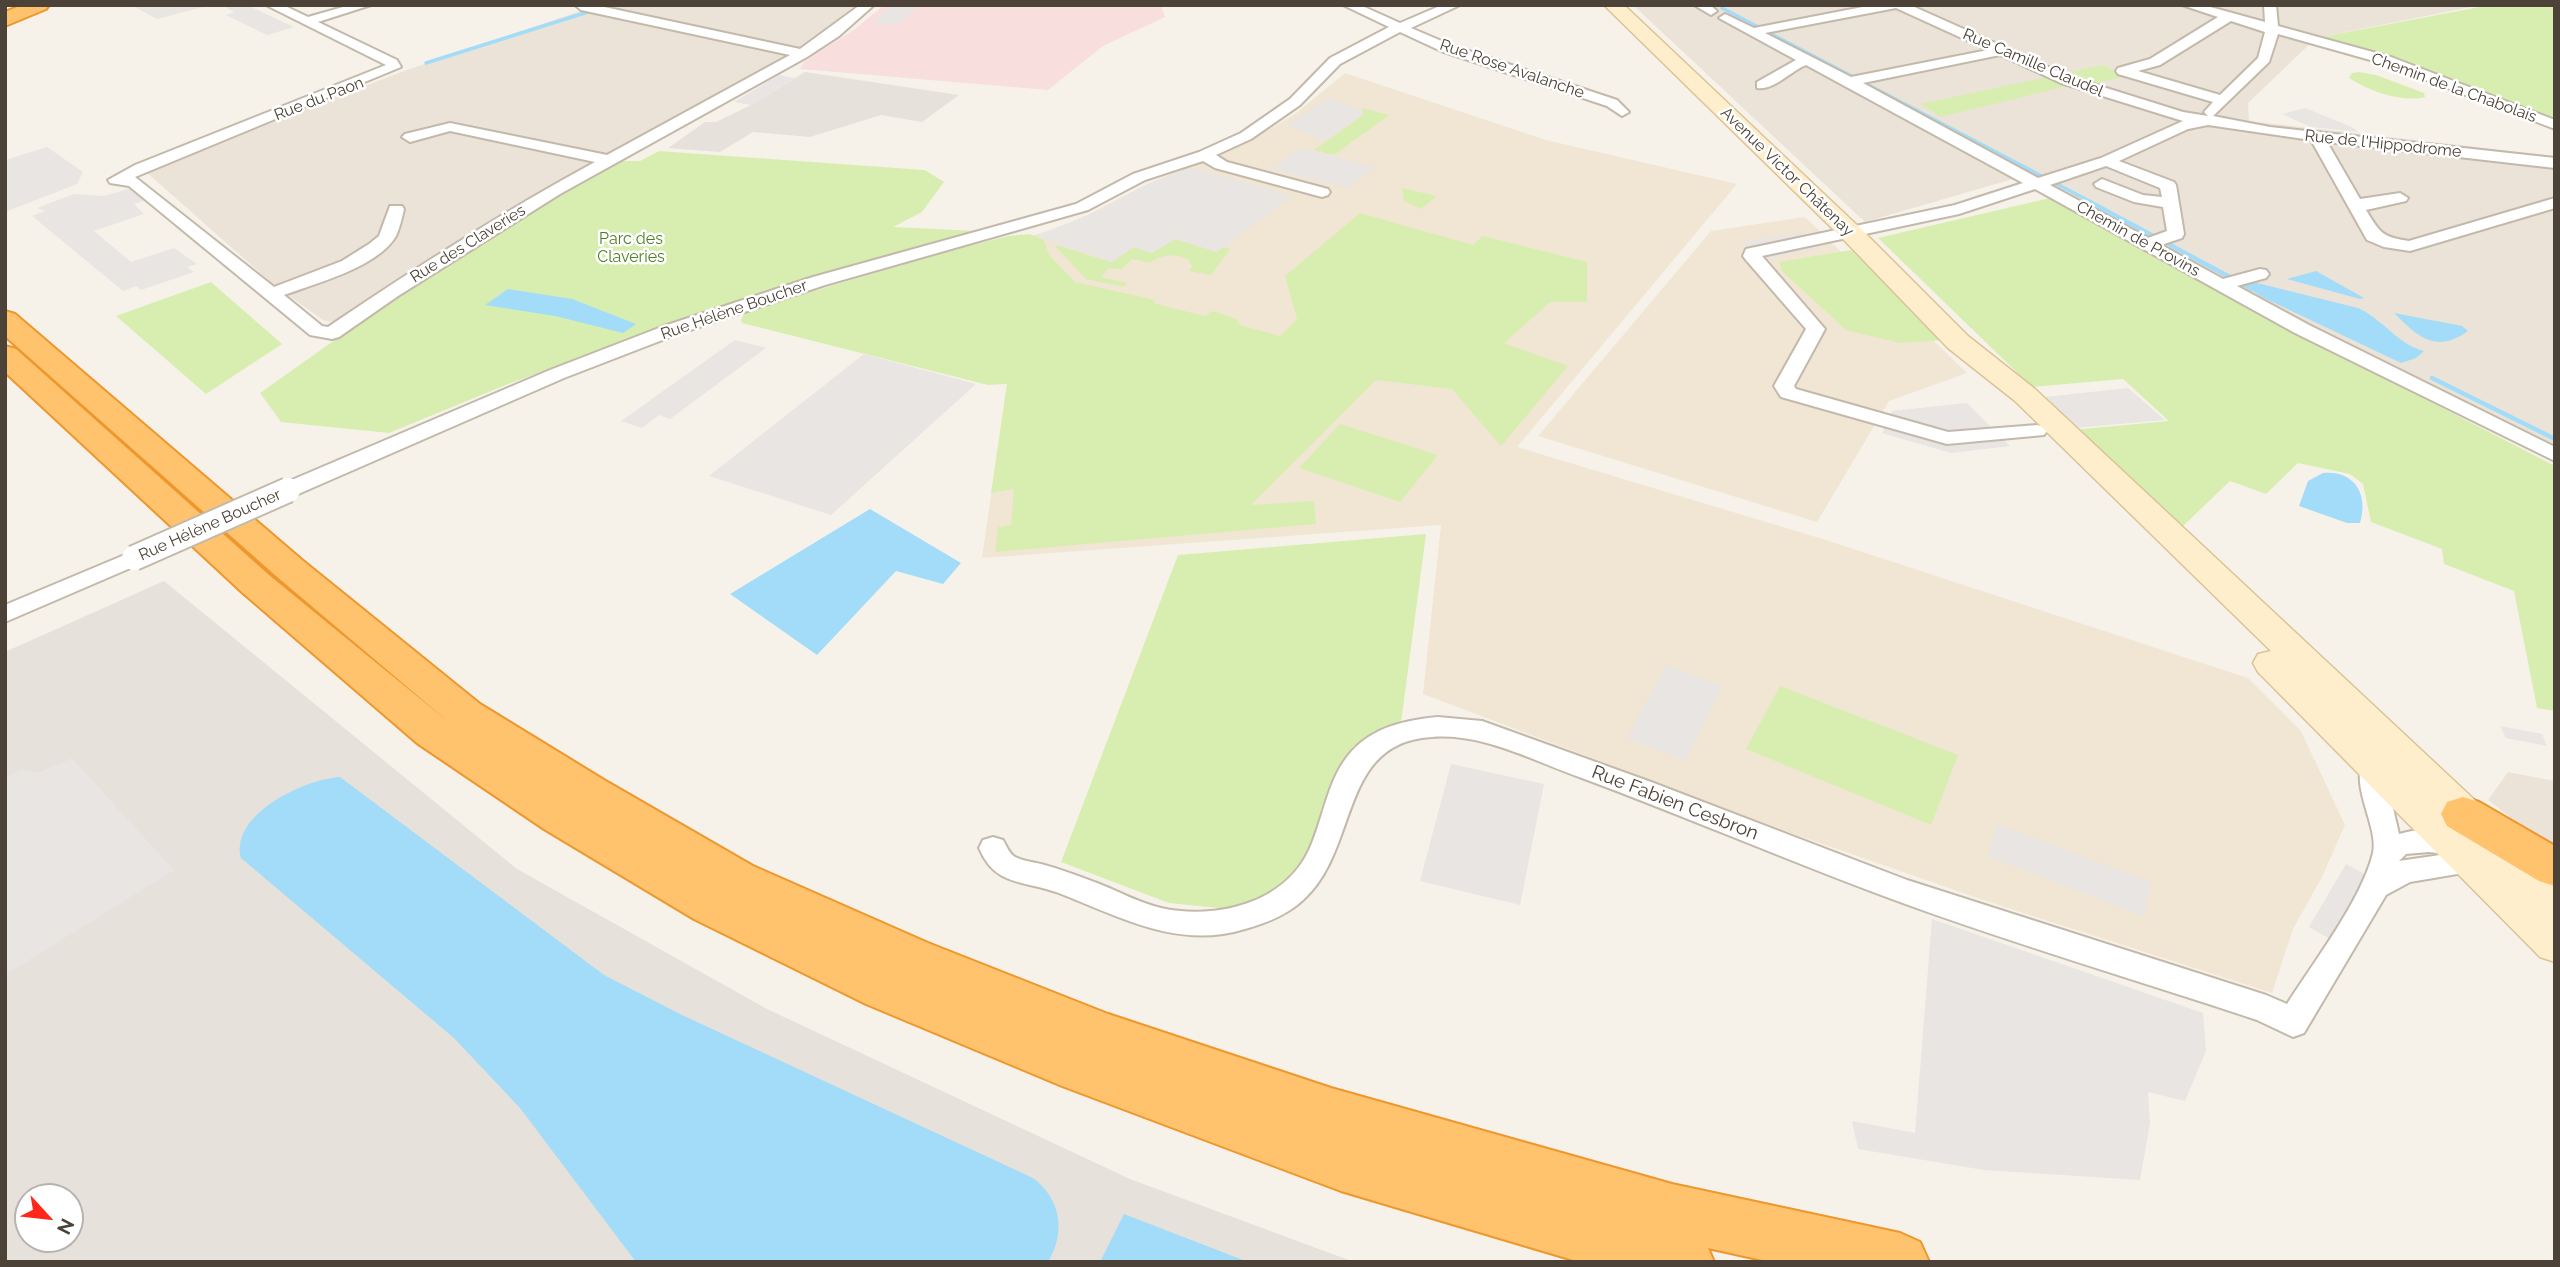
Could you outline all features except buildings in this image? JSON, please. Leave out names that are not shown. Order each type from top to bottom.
[{"type":"highway","points":[[5,19],[39,5]]},
{"type":"highway","points":[[5,320],[289,568],[466,714],[589,793],[737,879],[912,958],[1101,1034],[1331,1113],[1672,1212],[1900,1262]]},
{"type":"highway","points":[[5,355],[256,584],[432,732],[560,817],[710,905],[883,989],[1093,1074],[1341,1165],[1672,1260]]},
{"type":"highway","points":[[2465,842],[2548,883]]},
{"type":"main road","name":"Avenue Victor Châtenay","points":[[1613,5],[1851,233],[1958,342]]},
{"type":"main road","points":[[1958,342],[1992,387],[2374,765],[2465,842]]},
{"type":"main road","points":[[1958,342],[2025,394],[2465,842],[2555,944]]},
{"type":"street","name":"Rue du Paon","points":[[271,294],[133,181],[116,180],[394,67],[392,63],[272,5]]},
{"type":"street","points":[[305,22],[365,5]]},
{"type":"street","name":"Rue des Claveries","points":[[271,294],[317,331],[332,333],[392,292],[607,160],[802,54],[869,5]]},
{"type":"street","name":"Rue Rose Avalanche","points":[[1349,5],[1446,48],[1612,103],[1622,112]]},
{"type":"street","name":"Rue Hélène Boucher","points":[[5,614],[557,374],[671,330],[829,279],[1082,207],[1139,177],[1204,155],[1271,121],[1295,102],[1335,61],[1400,27],[1454,5]]},
{"type":"street","name":"Rue Camille Claudel","points":[[1760,30],[1897,5],[2106,94],[2181,116],[2211,120]]},
{"type":"street","name":"Chemin de la Chabolais","points":[[2188,5],[2413,69],[2555,125]]},
{"type":"street","points":[[2037,431],[1947,439],[1794,396],[1784,389],[1816,329],[1751,254],[1757,250],[1959,209],[2106,161],[2184,124],[2211,120],[2211,111],[2256,69],[2269,48],[2272,29],[2270,5]]},
{"type":"street","points":[[592,9],[802,54]]},
{"type":"street","name":"Chemin de Provins","points":[[1712,11],[1760,30],[1808,60],[1859,81],[2160,241],[2225,283],[2391,374],[2555,455]]},
{"type":"street","points":[[2221,100],[2123,71],[2155,62],[2228,17]]},
{"type":"street","points":[[1859,81],[2001,51]]},
{"type":"street","points":[[1762,85],[1789,67],[1808,60]]},
{"type":"street","name":"Rue de l'Hippodrome","points":[[2211,120],[2249,129],[2555,163]]},
{"type":"street","points":[[410,137],[450,127],[607,160]]},
{"type":"street","points":[[2317,136],[2373,236],[2390,243],[2410,246],[2555,203]]},
{"type":"street","points":[[2440,150],[2446,158],[2482,172]]},
{"type":"street","points":[[1204,155],[1220,165],[1322,192]]},
{"type":"street","points":[[2106,161],[2168,185],[2176,234],[2160,241]]},
{"type":"street","points":[[2102,184],[2140,199],[2172,203]]},
{"type":"street","points":[[2354,204],[2370,205],[2400,198]]},
{"type":"street","points":[[271,294],[342,267],[368,252],[386,239],[396,209]]},
{"type":"street","points":[[2225,283],[2255,276]]},
{"type":"street","name":"Rue Fabien Cesbron","points":[[993,848],[999,861],[1010,867],[1047,877],[1167,922],[1211,925],[1232,921],[1272,906],[1300,886],[1319,860],[1350,775],[1370,750],[1399,733],[1417,728],[1464,727],[1516,742],[1899,890],[2266,1009],[2292,1023],[2376,887]]},
{"type":"street","points":[[2374,765],[2375,791],[2388,850],[2376,887]]},
{"type":"street","points":[[2388,850],[2414,840],[2465,842]]},
{"type":"street","points":[[2376,887],[2465,842]]},
{"type":"shaded area","points":[[131,5],[211,5],[157,19]]},
{"type":"shaded area","points":[[221,5],[247,5],[294,27],[267,35],[226,15],[234,12]]},
{"type":"shaded area","points":[[598,5],[859,5],[809,42],[336,323],[323,320],[275,286],[145,171],[404,71]]},
{"type":"shaded area","points":[[884,5],[1161,5],[1165,17],[1103,46],[1048,90],[800,69],[804,62],[855,29]]},
{"type":"shaded area","points":[[892,5],[920,5],[898,25],[872,23]]},
{"type":"shaded area","points":[[1633,5],[2481,5],[2316,38],[2248,103],[2249,121],[2555,156],[2555,446],[2217,278],[2057,190],[2013,179],[1865,222]]},
{"type":"shaded area","points":[[805,72],[959,95],[922,122],[881,115],[810,137],[753,132],[720,152],[668,148],[705,122],[716,122],[751,105]]},
{"type":"shaded area","points":[[1345,73],[1546,140],[1737,184],[1517,447],[1826,540],[2248,678],[2301,731],[2345,825],[2322,877],[2293,929],[2272,993],[1986,901],[1774,827],[1423,694],[1441,525],[982,558],[1007,384],[1071,283],[1012,243],[1076,221],[1145,185],[1247,142],[1295,114]]},
{"type":"shaded area","points":[[779,75],[795,78],[751,105],[734,102]]},
{"type":"shaded area","points":[[1329,98],[1362,110],[1363,114],[1325,141],[1287,125]]},
{"type":"shaded area","points":[[2305,108],[2358,132],[2311,127],[2282,114]]},
{"type":"shaded area","points":[[47,147],[83,172],[77,184],[5,212],[5,160]]},
{"type":"shaded area","points":[[1300,148],[1375,167],[1348,188],[1272,169]]},
{"type":"shaded area","points":[[1191,167],[1292,196],[1217,252],[1175,239],[1152,253],[1134,247],[1112,262],[1036,236],[1100,210],[1145,185]]},
{"type":"shaded area","points":[[132,188],[144,201],[134,204],[144,214],[94,231],[131,262],[174,248],[197,264],[187,267],[194,272],[141,290],[136,286],[123,291],[32,216],[45,211],[37,208],[74,194],[104,196]]},
{"type":"shaded area","points":[[1805,217],[1967,373],[1889,401],[1817,522],[1538,436],[1711,231]]},
{"type":"shaded area","points":[[1803,232],[1821,248],[1762,260],[1742,242]]},
{"type":"shaded area","points":[[735,340],[766,348],[670,419],[659,415],[642,428],[621,421]]},
{"type":"shaded area","points":[[864,354],[976,384],[831,515],[709,476]]},
{"type":"shaded area","points":[[2128,388],[2165,420],[2073,428],[2036,398]]},
{"type":"shaded area","points":[[1967,403],[2010,446],[1951,453],[1882,433],[1892,411]]},
{"type":"shaded area","points":[[164,581],[517,869],[767,1009],[1130,1179],[1354,1262],[5,1262],[5,652]]},
{"type":"shaded area","points":[[1666,665],[1722,686],[1686,761],[1627,738]]},
{"type":"shaded area","points":[[2500,726],[2542,734],[2547,746],[2506,738]]},
{"type":"shaded area","points":[[72,758],[174,870],[5,975],[5,778],[21,770],[41,772]]},
{"type":"shaded area","points":[[1451,764],[1544,784],[1520,905],[1420,881]]},
{"type":"shaded area","points":[[2508,772],[2555,781],[2555,852],[2488,800]]},
{"type":"shaded area","points":[[1997,824],[2151,882],[2145,917],[1988,856]]},
{"type":"shaded area","points":[[2346,864],[2366,875],[2330,939],[2309,927]]},
{"type":"shaded area","points":[[1932,919],[2203,1013],[2206,1051],[2185,1101],[2148,1092],[2150,1123],[2140,1180],[1984,1170],[1858,1149],[1852,1121],[1915,1133]]},
{"type":"green space","points":[[2490,5],[2555,5],[2555,122],[2316,38]]},
{"type":"green space","points":[[2103,65],[2127,76],[2087,85],[2071,85],[1941,117],[1920,104]]},
{"type":"green space","points":[[2352,73],[2376,75],[2424,93],[2425,97],[2396,97],[2376,91],[2349,78]]},
{"type":"green space","points":[[1362,108],[1389,115],[1334,155],[1314,150],[1363,115]]},
{"type":"green space","name":"Parc des Claveries","points":[[659,151],[925,170],[944,182],[922,212],[893,227],[977,231],[693,317],[508,384],[389,433],[281,422],[260,393],[428,274],[613,161],[640,161]]},
{"type":"green space","points":[[1402,188],[1437,196],[1421,209],[1404,201]]},
{"type":"green space","points":[[2050,198],[2260,314],[2555,466],[2555,711],[2537,708],[2514,591],[2444,564],[2442,549],[2371,522],[2363,484],[2350,474],[2298,463],[2266,494],[2230,481],[2181,528],[2071,430],[2169,421],[2123,379],[2032,387],[1878,238]]},
{"type":"green space","points":[[1360,213],[1473,245],[1483,236],[1587,262],[1587,302],[1550,302],[1504,343],[1568,366],[1501,446],[1452,389],[1376,380],[1251,505],[1314,501],[1316,524],[995,552],[998,527],[1011,525],[1014,489],[991,493],[1007,384],[988,385],[742,323],[741,320],[744,314],[753,309],[949,251],[1008,236],[1030,234],[1044,240],[1049,255],[1075,282],[1155,300],[1153,303],[1204,316],[1213,311],[1236,319],[1240,325],[1280,336],[1297,319],[1285,276]]},
{"type":"green space","points":[[1175,239],[1217,252],[1223,247],[1230,249],[1211,275],[1189,271],[1192,267],[1189,260],[1169,256],[1150,263],[1132,259],[1122,269],[1109,268],[1101,277],[1127,283],[1124,287],[1086,279],[1056,247],[1057,245],[1111,262],[1134,247],[1152,253]]},
{"type":"green space","points":[[1851,250],[1947,340],[1900,343],[1846,330],[1782,271],[1779,262]]},
{"type":"green space","points":[[211,282],[282,344],[206,394],[116,316]]},
{"type":"green space","points":[[1340,424],[1438,455],[1400,502],[1299,468]]},
{"type":"green space","points":[[1426,534],[1401,723],[1350,754],[1308,861],[1266,897],[1238,910],[1169,903],[1061,862],[1178,555]]},
{"type":"green space","points":[[1780,686],[1958,755],[1931,825],[1746,749]]},
{"type":"water","points":[[2316,271],[2364,298],[2287,279]]},
{"type":"water","points":[[2249,281],[2358,308],[2406,343],[2424,351],[2416,358],[2401,363],[2262,297],[2240,283]]},
{"type":"water","points":[[508,289],[572,299],[636,324],[623,333],[555,316],[485,305]]},
{"type":"water","points":[[2394,313],[2462,326],[2468,331],[2446,341],[2428,340]]},
{"type":"water","points":[[2323,473],[2343,475],[2356,486],[2362,503],[2360,523],[2347,523],[2299,506],[2308,481]]},
{"type":"water","points":[[870,509],[961,563],[943,584],[896,571],[817,655],[730,594]]},
{"type":"water","points":[[340,777],[604,975],[682,1015],[1033,1178],[1050,1196],[1058,1217],[1057,1239],[1048,1262],[636,1262],[520,1108],[454,1038],[241,858],[241,842],[247,827],[258,814],[290,792],[308,784]]},
{"type":"water","points":[[1124,1214],[1243,1260],[1100,1262]]},
{"type":"waterway","points":[[426,63],[610,5]]},
{"type":"waterway","points":[[1722,8],[2093,203]]},
{"type":"waterway","points":[[2090,202],[2252,289]]},
{"type":"waterway","points":[[2432,378],[2555,439]]}]
